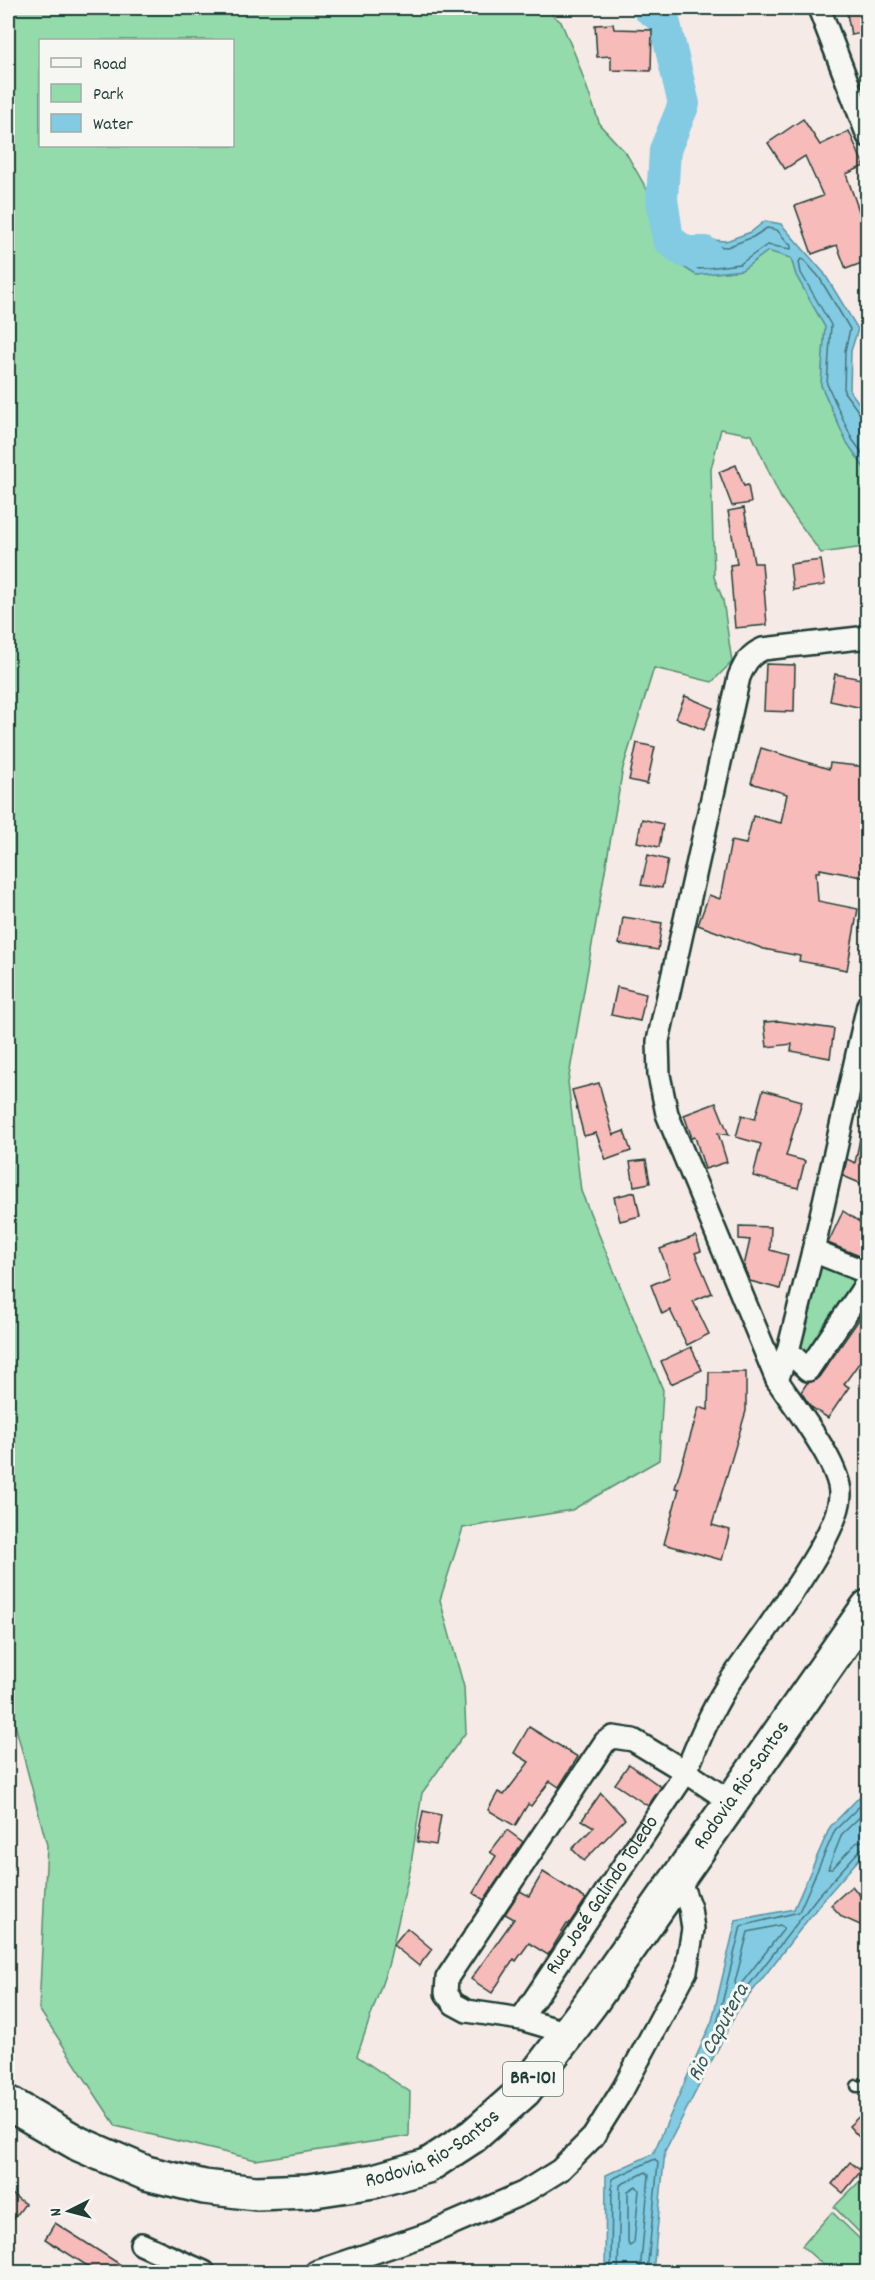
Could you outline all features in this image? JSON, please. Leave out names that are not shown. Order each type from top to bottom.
[{"type":"highway","name":"Rodovia Rio-Santos","points":[[8,2103],[79,2144],[146,2173],[204,2187],[256,2193],[308,2191],[374,2181],[427,2166],[473,2136],[524,2091],[568,2033],[867,1607]]},
{"type":"street","points":[[819,8],[867,136]]},
{"type":"street","name":"Rua José Galindo Toledo","points":[[521,2019],[686,1772],[702,1730],[727,1687],[811,1563],[834,1521],[840,1495],[837,1476],[824,1451],[777,1380],[667,1114],[659,1075],[658,1041],[739,676],[746,661],[752,654],[763,649],[867,637]]},
{"type":"street","points":[[777,1380],[788,1351],[813,1251],[867,1005]]},
{"type":"street","points":[[813,1251],[867,1273]]},
{"type":"street","points":[[788,1351],[808,1370],[867,1281]]},
{"type":"street","points":[[568,2033],[521,2019],[467,2010],[454,2004],[446,1993],[447,1978],[606,1742],[613,1737],[633,1740],[731,1802]]},
{"type":"street","points":[[316,2272],[428,2234],[523,2193],[560,2170],[594,2137],[623,2089],[686,1971],[693,1929],[690,1908],[678,1876]]},
{"type":"street","points":[[141,2244],[204,2272]]},
{"type":"green space","points":[[8,8],[544,8],[561,22],[600,125],[626,153],[654,202],[663,254],[696,275],[742,270],[768,251],[791,258],[796,275],[825,327],[821,385],[846,441],[867,472],[868,540],[864,547],[821,553],[781,498],[752,435],[721,429],[711,469],[714,577],[723,600],[732,662],[712,682],[654,668],[623,768],[568,1082],[581,1191],[663,1390],[659,1460],[572,1510],[463,1528],[440,1600],[464,1687],[466,1732],[422,1793],[410,1870],[388,1966],[357,2056],[410,2092],[409,2136],[256,2160],[116,2126],[39,2009],[47,1845],[8,1698]]},
{"type":"green space","points":[[817,1256],[865,1276],[808,1364],[792,1350]]},
{"type":"green space","points":[[867,2174],[867,2240],[834,2207]]},
{"type":"green space","points":[[832,2212],[867,2246],[867,2272],[831,2272],[802,2246]]},
{"type":"water","points":[[765,221],[781,224],[824,273],[858,329],[851,351],[850,391],[867,414],[867,472],[846,441],[821,385],[825,327],[796,275],[791,258],[768,251],[742,270],[696,275],[663,254],[668,239],[694,247],[713,240],[726,241],[751,232]]},
{"type":"water","points":[[867,1789],[867,1850],[823,1900],[738,2010],[665,2151],[653,2272],[605,2272],[606,2175],[653,2154],[712,2021],[736,1920],[794,1909],[830,1827]]},
{"type":"building","points":[[846,8],[867,8],[867,32],[851,35]]},
{"type":"building","points":[[613,24],[614,29],[652,30],[651,71],[611,70],[611,56],[597,57],[595,25]]},
{"type":"building","points":[[803,119],[820,145],[849,131],[864,166],[846,174],[867,234],[867,261],[846,269],[837,245],[812,254],[795,206],[823,196],[805,156],[785,169],[768,143]]},
{"type":"building","points":[[736,465],[744,486],[748,485],[751,503],[732,506],[719,472]]},
{"type":"building","points":[[744,508],[754,563],[762,563],[767,625],[735,628],[730,565],[737,564],[728,511]]},
{"type":"building","points":[[821,560],[825,585],[793,590],[790,564]]},
{"type":"building","points":[[766,664],[795,665],[794,712],[764,711]]},
{"type":"building","points":[[835,674],[867,680],[867,709],[830,701]]},
{"type":"building","points":[[685,696],[713,708],[704,730],[676,718]]},
{"type":"building","points":[[637,743],[655,747],[647,784],[629,780]]},
{"type":"building","points":[[761,748],[829,769],[830,763],[867,767],[867,878],[820,869],[820,872],[816,872],[818,901],[858,909],[847,970],[799,961],[800,956],[764,949],[698,925],[709,895],[720,899],[731,841],[746,844],[753,816],[781,823],[787,794],[751,783]]},
{"type":"building","points":[[642,819],[663,824],[659,847],[637,842]]},
{"type":"building","points":[[648,855],[668,860],[662,888],[641,885]]},
{"type":"building","points":[[623,917],[662,923],[658,950],[619,944]]},
{"type":"building","points":[[617,987],[646,994],[640,1021],[611,1015]]},
{"type":"building","points":[[779,1021],[834,1029],[830,1058],[791,1051],[792,1044],[767,1047],[764,1022]]},
{"type":"building","points":[[599,1083],[613,1135],[624,1131],[631,1151],[606,1160],[596,1133],[584,1136],[572,1090]]},
{"type":"building","points":[[763,1090],[802,1101],[786,1156],[805,1161],[798,1188],[753,1176],[761,1144],[736,1137],[742,1115],[755,1119]]},
{"type":"building","points":[[716,1103],[729,1135],[718,1133],[727,1162],[705,1169],[695,1137],[692,1138],[684,1115]]},
{"type":"building","points":[[861,1134],[867,1135],[867,1186],[843,1176],[847,1159],[855,1163]]},
{"type":"building","points":[[646,1160],[650,1183],[634,1186],[630,1162]]},
{"type":"building","points":[[635,1192],[640,1216],[620,1221],[614,1197]]},
{"type":"building","points":[[843,1211],[867,1227],[867,1248],[862,1257],[828,1243]]},
{"type":"building","points":[[739,1226],[771,1227],[770,1250],[788,1255],[780,1289],[750,1281],[744,1266],[750,1240],[739,1239]]},
{"type":"building","points":[[696,1236],[701,1251],[695,1253],[712,1293],[693,1301],[709,1334],[687,1345],[670,1310],[662,1314],[651,1285],[670,1277],[660,1249]]},
{"type":"building","points":[[867,1308],[867,1352],[844,1384],[849,1387],[828,1418],[811,1407],[801,1392],[807,1383],[819,1377]]},
{"type":"building","points":[[691,1347],[702,1370],[671,1384],[661,1361]]},
{"type":"building","points":[[709,1372],[746,1372],[746,1411],[712,1525],[730,1530],[722,1560],[664,1544],[679,1489],[675,1488],[699,1407],[708,1410]]},
{"type":"building","points":[[529,1727],[578,1757],[559,1787],[550,1781],[531,1806],[528,1804],[515,1826],[488,1810],[498,1792],[504,1795],[529,1762],[514,1753]]},
{"type":"building","points":[[629,1764],[661,1787],[648,1806],[615,1784]]},
{"type":"building","points":[[601,1793],[625,1819],[584,1861],[572,1849],[594,1827],[582,1820]]},
{"type":"building","points":[[423,1811],[441,1815],[436,1845],[417,1842]]},
{"type":"building","points":[[507,1830],[523,1842],[484,1900],[473,1893],[496,1856],[490,1852]]},
{"type":"building","points":[[543,1872],[586,1899],[548,1955],[529,1943],[516,1961],[514,1959],[492,1993],[471,1979],[514,1919],[505,1914],[520,1891],[529,1896]]},
{"type":"building","points":[[852,1886],[867,1904],[867,1928],[842,1917],[831,1905]]},
{"type":"building","points":[[407,1928],[432,1949],[419,1966],[393,1945]]},
{"type":"building","points":[[867,2109],[867,2146],[849,2126]]},
{"type":"building","points":[[850,2162],[861,2171],[843,2193],[832,2184]]},
{"type":"building","points":[[8,2191],[25,2204],[8,2227]]},
{"type":"building","points":[[55,2223],[132,2272],[97,2272],[45,2239]]},
{"type":"waterway","name":"Rio Caputera","points":[[648,8],[664,20],[684,104],[665,150],[662,199],[668,239],[685,252],[705,252]]}]
